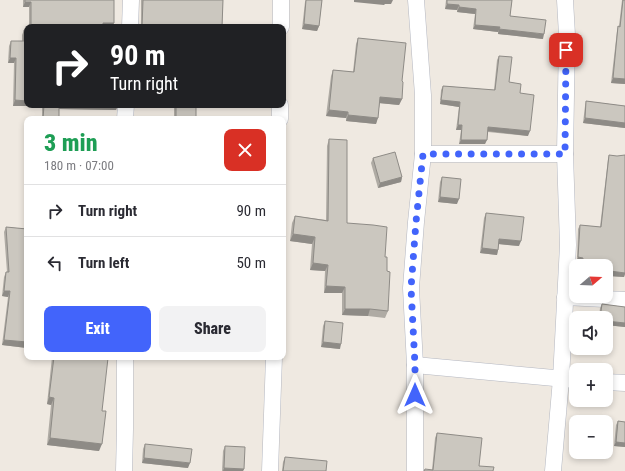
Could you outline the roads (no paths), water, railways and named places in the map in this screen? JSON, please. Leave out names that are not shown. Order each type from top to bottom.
[{"type":"street","points":[[130,24],[131,0]]},
{"type":"street","points":[[281,0],[281,24]]},
{"type":"street","points":[[415,471],[415,365],[411,288],[423,154],[423,95],[416,0]]},
{"type":"street","points":[[554,471],[568,380],[566,297],[568,244],[565,154],[565,0]]},
{"type":"street","points":[[423,154],[565,154]]},
{"type":"street","points":[[566,297],[625,300]]},
{"type":"street","points":[[124,471],[125,360]]},
{"type":"street","points":[[270,471],[274,360]]},
{"type":"street","points":[[415,365],[568,380]]},
{"type":"street","points":[[613,382],[625,383]]}]
